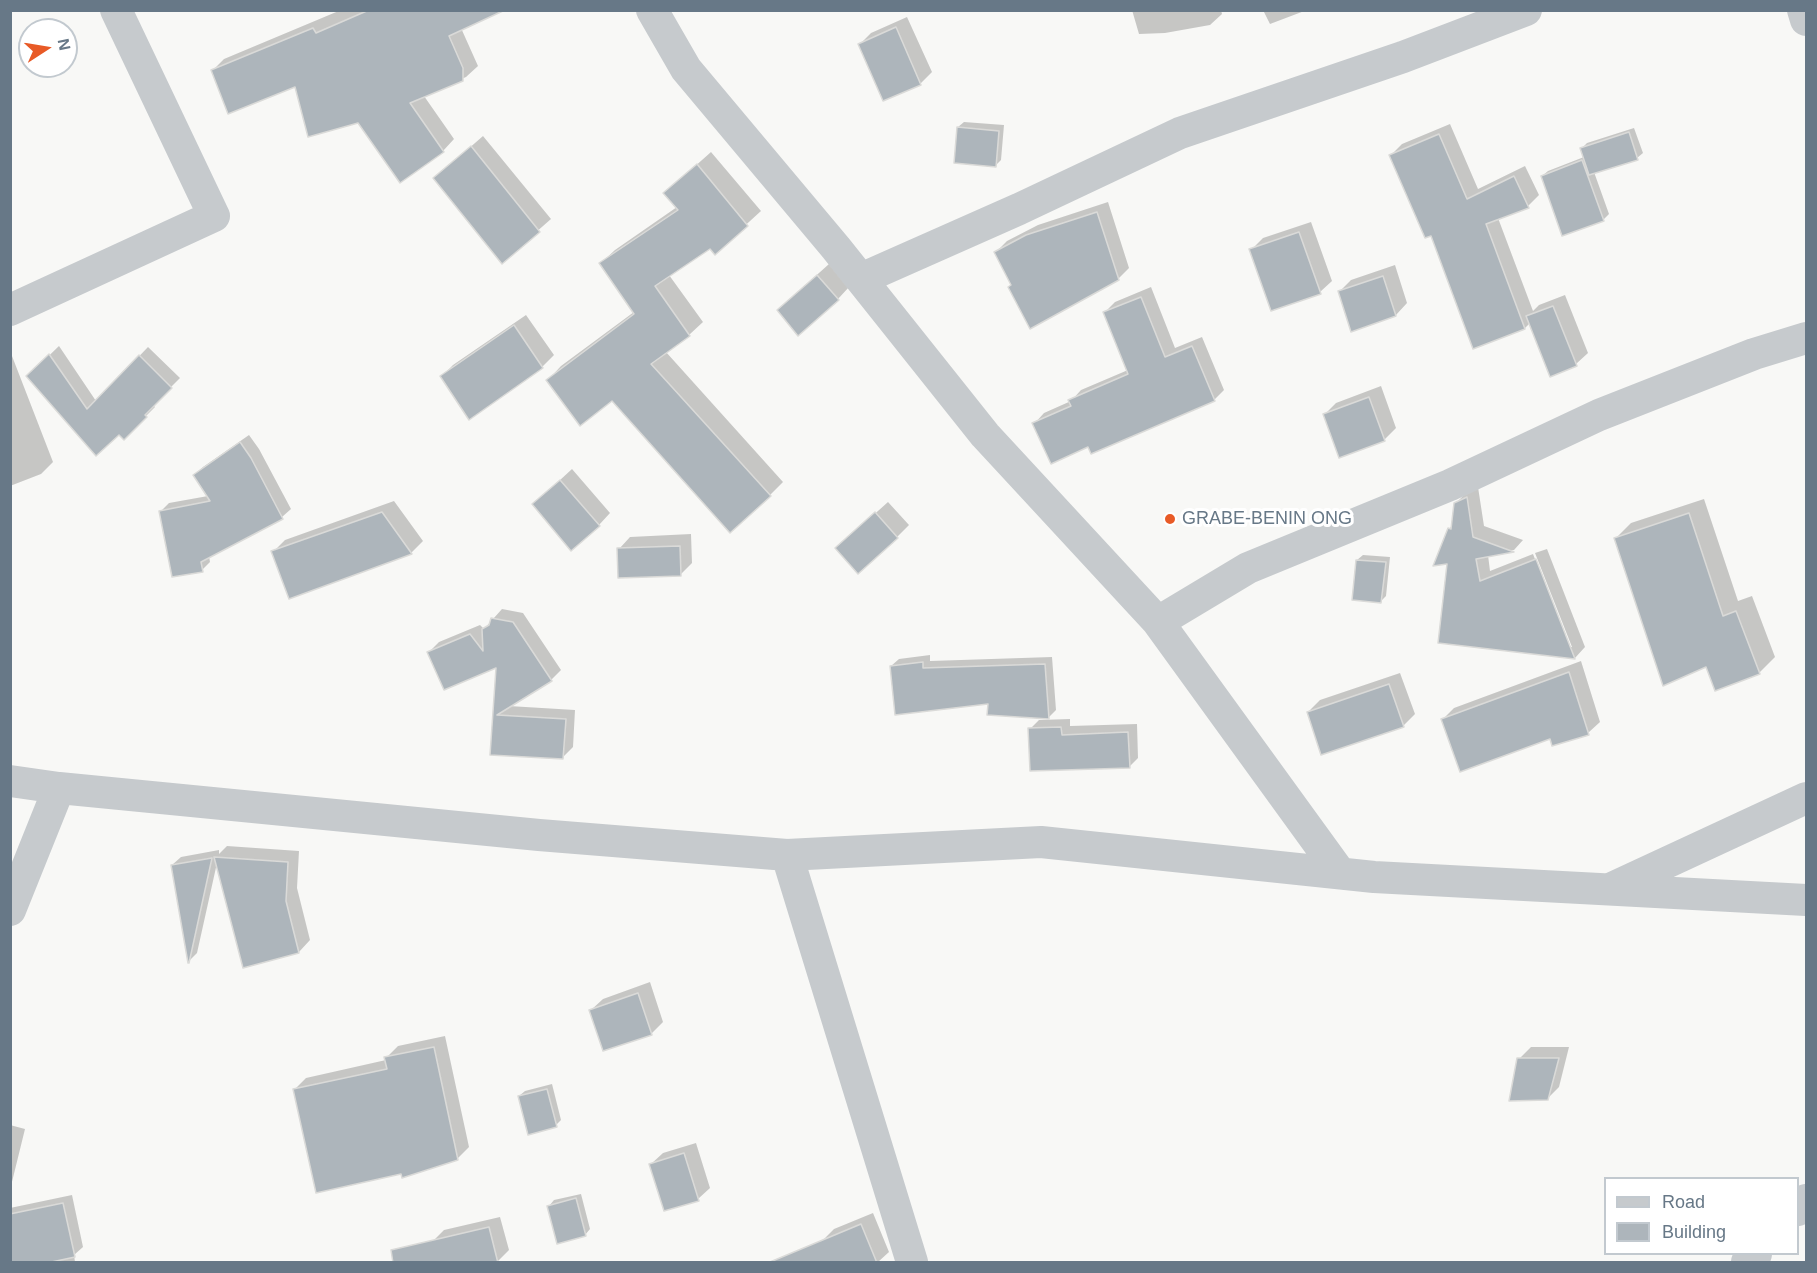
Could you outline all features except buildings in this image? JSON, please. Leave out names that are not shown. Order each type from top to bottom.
[{"type":"street","points":[[10,310],[214,216],[116,10]]},
{"type":"street","points":[[652,10],[686,69],[861,279],[985,435],[1158,622],[1340,873]]},
{"type":"street","points":[[861,279],[1019,209],[1180,133],[1403,57],[1526,10]]},
{"type":"street","points":[[1803,10],[1806,20]]},
{"type":"street","points":[[1158,622],[1248,568],[1450,485],[1599,415],[1754,354],[1806,338]]},
{"type":"street","points":[[10,781],[59,788],[539,835],[787,855],[1041,842],[1374,877],[1806,900]]},
{"type":"street","points":[[10,910],[59,788]]},
{"type":"street","points":[[1609,890],[1806,798]]},
{"type":"street","points":[[787,855],[912,1263]]},
{"type":"place","name":"GRABE-BENIN ONG","points":[[1170,519]]}]
